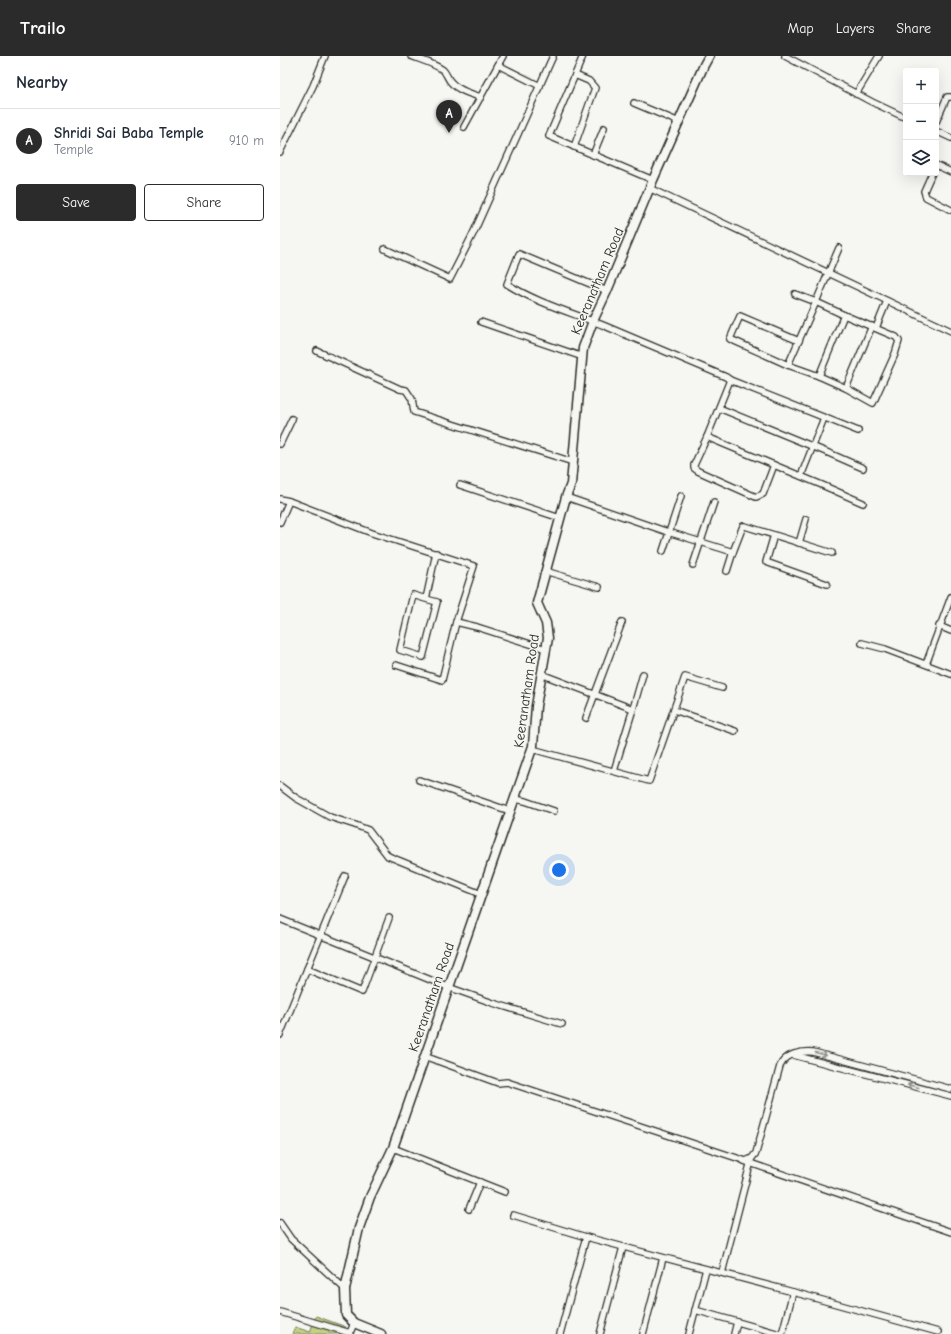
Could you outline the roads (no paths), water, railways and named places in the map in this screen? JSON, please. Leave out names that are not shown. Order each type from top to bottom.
[{"type":"street","points":[[280,152],[313,86],[325,56]]},
{"type":"street","points":[[410,56],[436,66],[445,72],[453,84],[465,92],[481,97]]},
{"type":"street","points":[[464,128],[503,56]]},
{"type":"street","points":[[385,249],[450,279],[464,253],[466,245],[473,234],[553,56]]},
{"type":"street","points":[[583,56],[549,136],[593,155],[828,273],[951,331]]},
{"type":"street","name":"Keeranatham Road","points":[[354,1323],[346,1316],[345,1289],[359,1228],[370,1197],[392,1148],[532,749],[536,706],[548,638],[546,623],[536,603],[570,484],[583,348],[651,184],[709,56]]},
{"type":"street","points":[[786,56],[856,94],[903,117]]},
{"type":"street","points":[[856,94],[880,56]]},
{"type":"street","points":[[498,65],[540,86]]},
{"type":"street","points":[[574,147],[595,88],[589,81],[575,75]]},
{"type":"street","points":[[939,115],[947,98],[951,97]]},
{"type":"street","points":[[634,103],[679,122]]},
{"type":"street","points":[[593,155],[604,128]]},
{"type":"street","points":[[939,132],[951,138]]},
{"type":"street","points":[[939,166],[951,172]]},
{"type":"street","points":[[931,176],[924,191],[926,198],[951,210]]},
{"type":"street","points":[[788,365],[839,248]]},
{"type":"street","points":[[607,291],[519,254],[507,284],[552,306],[593,321],[730,380],[858,431]]},
{"type":"street","points":[[796,294],[896,337],[899,342],[873,403],[846,388],[819,376],[788,365],[730,339],[740,316],[799,341]]},
{"type":"street","points":[[846,388],[887,301]]},
{"type":"street","points":[[819,376],[844,315]]},
{"type":"street","points":[[481,322],[583,357]]},
{"type":"street","points":[[317,351],[400,389],[406,390],[412,399],[414,412],[573,462]]},
{"type":"street","points":[[730,380],[694,464],[694,468],[756,497],[763,494],[774,465]]},
{"type":"street","points":[[719,408],[863,468]]},
{"type":"street","points":[[802,476],[824,418]]},
{"type":"street","points":[[280,444],[292,419]]},
{"type":"street","points":[[706,437],[802,476],[863,504]]},
{"type":"street","points":[[460,485],[560,518]]},
{"type":"street","points":[[566,496],[669,533],[733,552]]},
{"type":"street","points":[[663,550],[681,496]]},
{"type":"street","points":[[280,499],[474,566],[456,622],[442,680],[396,665]]},
{"type":"street","points":[[280,522],[289,501]]},
{"type":"street","points":[[693,565],[714,502]]},
{"type":"street","points":[[799,543],[806,519]]},
{"type":"street","points":[[727,571],[743,526],[832,553]]},
{"type":"street","points":[[774,535],[766,562],[827,584]]},
{"type":"street","points":[[426,599],[436,553]]},
{"type":"street","points":[[545,571],[599,586]]},
{"type":"street","points":[[413,595],[426,599],[437,602],[423,657],[400,650],[413,595]]},
{"type":"street","points":[[926,664],[951,597]]},
{"type":"street","points":[[456,622],[477,626],[546,649]]},
{"type":"street","points":[[586,718],[622,622]]},
{"type":"street","points":[[939,626],[951,631]]},
{"type":"street","points":[[862,643],[884,649],[951,674]]},
{"type":"street","points":[[541,674],[633,709]]},
{"type":"street","points":[[614,772],[643,674]]},
{"type":"street","points":[[532,749],[649,781],[685,677],[722,688]]},
{"type":"street","points":[[674,710],[735,731]]},
{"type":"street","points":[[419,780],[510,811]]},
{"type":"street","points":[[280,786],[296,798],[330,817],[368,830],[388,856],[481,894]]},
{"type":"street","points":[[515,799],[554,811]]},
{"type":"street","points":[[280,1035],[345,876]]},
{"type":"street","points":[[307,969],[362,992],[389,918]]},
{"type":"street","points":[[280,919],[448,987],[493,1003],[562,1024]]},
{"type":"street","points":[[722,1273],[751,1160],[756,1153],[782,1061],[804,1051],[813,1052],[951,1089]]},
{"type":"street","points":[[793,1055],[951,1096]]},
{"type":"street","points":[[424,1056],[498,1083],[507,1082],[742,1160],[751,1160],[951,1232]]},
{"type":"street","points":[[392,1148],[505,1192]]},
{"type":"street","points":[[469,1209],[480,1182]]},
{"type":"street","points":[[514,1215],[586,1238],[722,1273],[938,1332]]},
{"type":"street","points":[[280,1223],[291,1240],[345,1289]]},
{"type":"street","points":[[560,1334],[586,1238]]},
{"type":"street","points":[[600,1334],[623,1247]]},
{"type":"street","points":[[643,1334],[663,1258]]},
{"type":"street","points":[[689,1334],[706,1269]]},
{"type":"street","points":[[695,1310],[781,1334],[792,1292]]},
{"type":"street","points":[[280,1312],[350,1333],[354,1323],[381,1334]]},
{"type":"street","points":[[734,1334],[738,1322]]},
{"type":"place","name":"Shridi Sai Baba Temple","points":[[449,133]]}]
